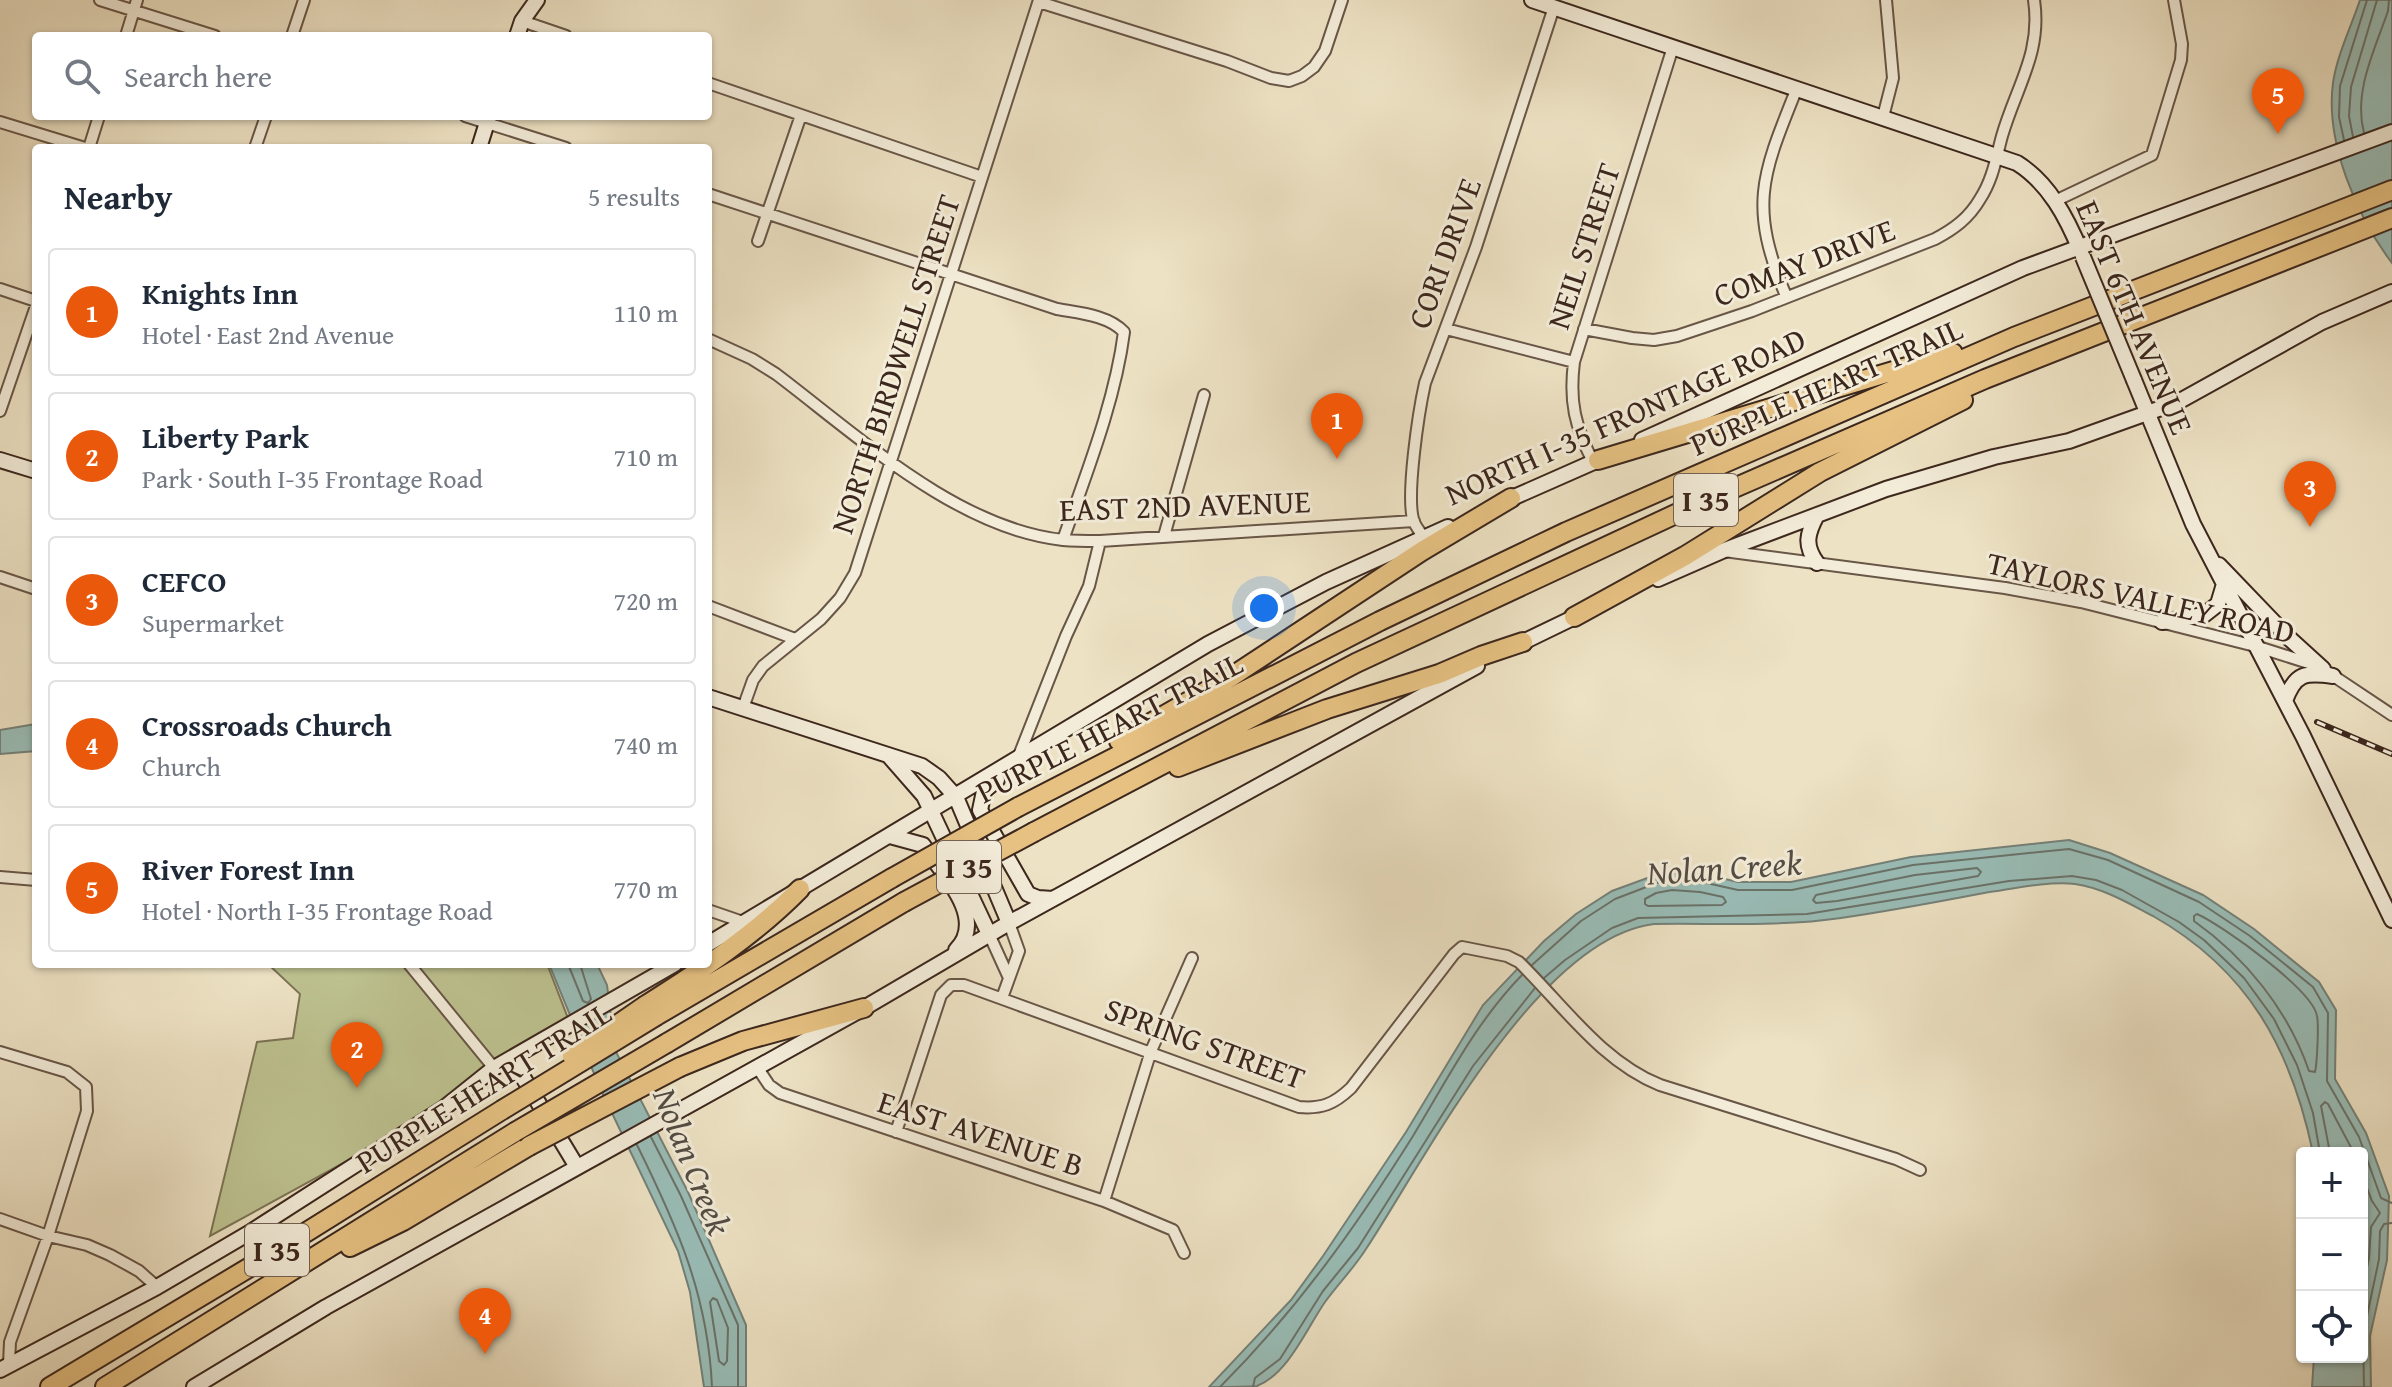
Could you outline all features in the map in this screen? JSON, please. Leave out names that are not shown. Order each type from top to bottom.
[{"type":"highway","name":"PURPLE HEART TRAIL","points":[[50,1387],[265,1258],[506,1107],[588,1043],[1058,785],[1380,621],[1566,532],[2014,337],[2392,190]]},
{"type":"highway","name":"PURPLE HEART TRAIL","points":[[105,1387],[515,1132],[904,902],[1356,663],[1589,553],[1885,422],[2392,218]]},
{"type":"highway","points":[[1596,461],[2014,337]]},
{"type":"highway","points":[[1574,617],[1685,556],[1820,472],[2057,351]]},
{"type":"highway","points":[[1058,785],[1119,740],[1255,663],[1422,551],[1511,498]]},
{"type":"highway","points":[[1087,804],[1315,713],[1439,674],[1523,642]]},
{"type":"highway","points":[[712,963],[778,912],[800,889]]},
{"type":"highway","points":[[651,1011],[705,968]]},
{"type":"highway","points":[[227,1312],[403,1221],[529,1146],[680,1067],[743,1041],[864,1008]]},
{"type":"main road","points":[[520,29],[537,0]]},
{"type":"main road","name":"EAST 6TH AVENUE","points":[[1532,0],[1999,155],[2028,170],[2055,201],[2081,252],[2146,414],[2208,553],[2285,701],[2392,920]]},
{"type":"main road","points":[[480,144],[488,120]]},
{"type":"main road","name":"NORTH I-35 FRONTAGE ROAD","points":[[712,941],[1208,644],[1326,582],[2023,268],[2081,252],[2392,132]]},
{"type":"main road","points":[[194,1387],[326,1307],[864,1008],[989,934],[1368,724],[1523,642],[1722,551],[1817,515],[1925,477],[1994,457],[2069,441],[2146,414],[2202,391],[2322,322],[2388,293]]},
{"type":"main road","points":[[0,460],[32,470]]},
{"type":"main road","points":[[1817,515],[1806,543],[1817,563]]},
{"type":"main road","points":[[2208,553],[2290,639],[2328,672]]},
{"type":"main road","points":[[2162,622],[2204,615],[2218,604],[2224,584]]},
{"type":"main road","points":[[2285,701],[2289,688],[2303,675],[2328,672]]},
{"type":"main road","points":[[712,698],[922,766],[939,778],[956,797],[1009,923]]},
{"type":"main road","points":[[888,756],[914,782],[933,811],[989,934]]},
{"type":"main road","points":[[1017,760],[984,791],[980,810],[1028,894],[1055,899]]},
{"type":"main road","points":[[890,836],[923,845],[965,909],[969,924],[967,937],[959,948],[930,970]]},
{"type":"main road","points":[[4,1367],[157,1287],[249,1233],[444,1108],[494,1068],[669,968]]},
{"type":"main road","points":[[512,1059],[577,1167]]},
{"type":"street","points":[[100,0],[136,5],[205,32]]},
{"type":"street","points":[[293,32],[304,0]]},
{"type":"street","points":[[1039,1],[1271,78],[1289,81],[1314,67],[1325,51],[1342,0]]},
{"type":"street","points":[[1883,117],[1893,78],[1886,0]]},
{"type":"street","name":"COMAY DRIVE","points":[[1584,329],[1654,340],[1708,327],[1935,239],[1955,228],[1980,200],[1999,155],[2002,136],[2033,50],[2037,21],[2034,0]]},
{"type":"street","points":[[2055,201],[2152,155],[2181,60],[2182,44],[2174,0]]},
{"type":"street","name":"NORTH BIRDWELL STREET","points":[[743,708],[753,680],[763,666],[821,619],[840,598],[855,573],[1039,1]]},
{"type":"street","points":[[127,32],[136,5]]},
{"type":"street","name":"CORI DRIVE","points":[[1414,521],[1411,501],[1420,403],[1431,364],[1481,233],[1554,7]]},
{"type":"street","name":"NEIL STREET","points":[[1596,461],[1578,431],[1571,393],[1574,362],[1673,47]]},
{"type":"street","points":[[712,84],[982,177]]},
{"type":"street","points":[[1786,296],[1764,229],[1762,197],[1777,139],[1797,88]]},
{"type":"street","points":[[758,241],[801,115]]},
{"type":"street","points":[[88,144],[98,120]]},
{"type":"street","points":[[256,144],[265,120]]},
{"type":"street","points":[[491,120],[555,144]]},
{"type":"street","points":[[0,122],[74,144]]},
{"type":"street","points":[[712,195],[950,275],[1116,324],[1124,332],[1121,352],[1094,450],[1063,540]]},
{"type":"street","points":[[0,289],[32,301]]},
{"type":"street","points":[[0,411],[32,315]]},
{"type":"street","points":[[1446,329],[1574,362]]},
{"type":"street","name":"EAST 2ND AVENUE","points":[[712,341],[776,374],[944,498],[978,516],[1036,535],[1063,540],[1100,541],[1414,521]]},
{"type":"street","points":[[1164,536],[1204,395]]},
{"type":"street","points":[[1414,521],[1424,538]]},
{"type":"street","points":[[1017,760],[1089,586],[1100,541]]},
{"type":"street","name":"TAYLORS VALLEY ROAD","points":[[1722,551],[2005,588],[2081,602],[2255,646],[2328,672],[2392,715]]},
{"type":"street","points":[[0,577],[32,588]]},
{"type":"street","points":[[712,608],[795,639]]},
{"type":"street","points":[[0,891],[2,877],[32,880]]},
{"type":"street","points":[[712,911],[743,922]]},
{"type":"street","points":[[1002,998],[1019,951],[1009,923]]},
{"type":"street","points":[[989,934],[1009,978]]},
{"type":"street","name":"SPRING STREET","points":[[896,1132],[946,987],[957,984],[1002,998],[1299,1107],[1318,1108],[1336,1102],[1351,1088],[1462,947],[1507,956],[1519,962],[1597,1043],[1635,1075],[1896,1159],[1920,1170]]},
{"type":"street","points":[[1104,1201],[1151,1051],[1192,958]]},
{"type":"street","points":[[412,968],[494,1068]]},
{"type":"street","points":[[0,1052],[67,1072],[86,1087],[87,1111],[4,1367]]},
{"type":"street","name":"EAST AVENUE B","points":[[757,1067],[769,1085],[780,1093],[1104,1201],[1173,1230],[1184,1253]]},
{"type":"street","points":[[0,1219],[48,1236],[87,1245],[126,1262],[157,1287]]},
{"type":"green space","points":[[272,968],[549,968],[571,1026],[444,1108],[210,1236],[257,1042],[293,1038],[300,994]]},
{"type":"water","points":[[2360,0],[2392,0],[2392,263],[2356,201],[2346,178],[2334,130],[2332,106],[2335,73]]},
{"type":"water","points":[[32,725],[32,751],[0,754],[0,730]]},
{"type":"water","points":[[2069,840],[2110,853],[2203,895],[2254,929],[2319,982],[2336,1010],[2335,1079],[2366,1133],[2389,1196],[2387,1260],[2370,1336],[2371,1387],[2312,1387],[2314,1363],[2368,1363],[2368,1147],[2312,1147],[2304,1115],[2278,1046],[2240,987],[2215,961],[2186,937],[2134,906],[2095,889],[2064,883],[2041,884],[1818,921],[1654,924],[1611,938],[1568,968],[1528,1009],[1489,1058],[1361,1256],[1325,1302],[1287,1361],[1268,1380],[1257,1386],[1209,1387],[1291,1300],[1323,1256],[1406,1132],[1483,1005],[1544,941],[1576,914],[1612,891],[1661,873],[1703,874],[1738,882],[1791,882],[1911,857]]},
{"type":"water","points":[[551,968],[599,968],[607,985],[615,1050],[688,1192],[746,1325],[746,1387],[704,1387],[690,1292],[678,1251],[600,1088]]},
{"type":"railway","points":[[2317,722],[2392,754]]},
{"type":"place","name":"River Forest Inn","points":[[2278,134]]},
{"type":"place","name":"Knights Inn","points":[[1337,459]]},
{"type":"place","name":"CEFCO","points":[[2310,527]]},
{"type":"place","name":"Liberty Park","points":[[357,1088]]},
{"type":"place","name":"Crossroads Church","points":[[485,1354]]},
{"type":"water label","name":"Nolan Creek","points":[[1724,867]]},
{"type":"water label","name":"Nolan Creek","points":[[693,1161]]}]
